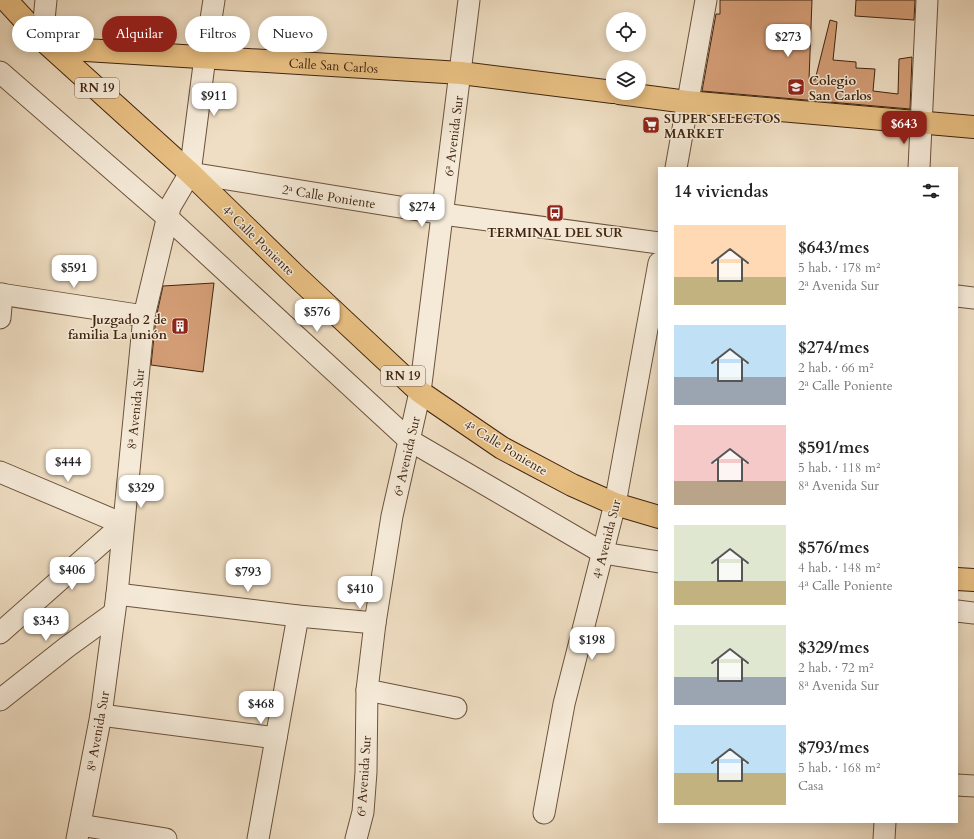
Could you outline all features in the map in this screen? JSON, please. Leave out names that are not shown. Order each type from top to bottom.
[{"type":"main road","name":"4ª Calle Poniente","points":[[6,0],[22,16]]},
{"type":"main road","name":"Calle San Carlos","points":[[94,47],[205,57],[461,73],[606,91]]},
{"type":"main road","name":"4ª Calle Poniente","points":[[58,52],[190,173],[296,276],[420,392],[502,448],[572,485],[615,504],[658,517]]},
{"type":"main road","points":[[646,97],[687,102],[974,127]]},
{"type":"main road","points":[[958,579],[974,580]]},
{"type":"street","points":[[46,0],[47,16]]},
{"type":"street","name":"8ª Avenida Sur","points":[[79,832],[102,715],[116,603],[144,316],[170,206],[190,173],[214,0]]},
{"type":"street","name":"6ª Avenida Sur","points":[[356,839],[363,812],[366,772],[367,690],[375,623],[392,516],[420,392],[469,0]]},
{"type":"street","points":[[676,167],[706,0]]},
{"type":"street","points":[[919,167],[927,0]]},
{"type":"street","points":[[0,72],[168,218],[409,440],[603,553],[658,562]]},
{"type":"street","name":"2ª Calle Poniente","points":[[190,173],[443,214],[658,243]]},
{"type":"street","name":"4ª Avenida Sur","points":[[544,813],[564,704],[615,504],[658,269]]},
{"type":"street","points":[[0,318],[1,294],[144,316]]},
{"type":"street","points":[[958,296],[974,298]]},
{"type":"street","points":[[0,472],[123,524],[0,633]]},
{"type":"street","points":[[0,700],[67,647],[116,603],[375,623]]},
{"type":"street","points":[[958,611],[974,613]]},
{"type":"street","points":[[258,839],[298,616]]},
{"type":"street","points":[[367,690],[456,708]]},
{"type":"street","points":[[102,715],[276,738]]},
{"type":"street","points":[[958,785],[974,786]]},
{"type":"street","points":[[884,839],[885,823]]},
{"type":"street","points":[[79,832],[166,839]]},
{"type":"building","points":[[720,0],[812,0],[809,80],[815,80],[830,20],[837,22],[833,60],[856,62],[856,68],[875,69],[873,91],[898,94],[899,59],[912,57],[910,109],[702,91],[716,14],[720,14]]},
{"type":"building","points":[[856,0],[915,0],[914,20],[855,16]]},
{"type":"building","name":"Juzgado 2 de familia La unión","points":[[214,283],[203,372],[151,365],[156,318],[163,286]]},
{"type":"place","name":"Colegio San Carlos","points":[[796,87]]},
{"type":"place","name":"SUPER SELECTOS MARKET","points":[[651,125]]},
{"type":"place","name":"TERMINAL DEL SUR","points":[[555,213]]},
{"type":"place","name":"Juzgado 2 de familia La unión","points":[[180,326]]}]
